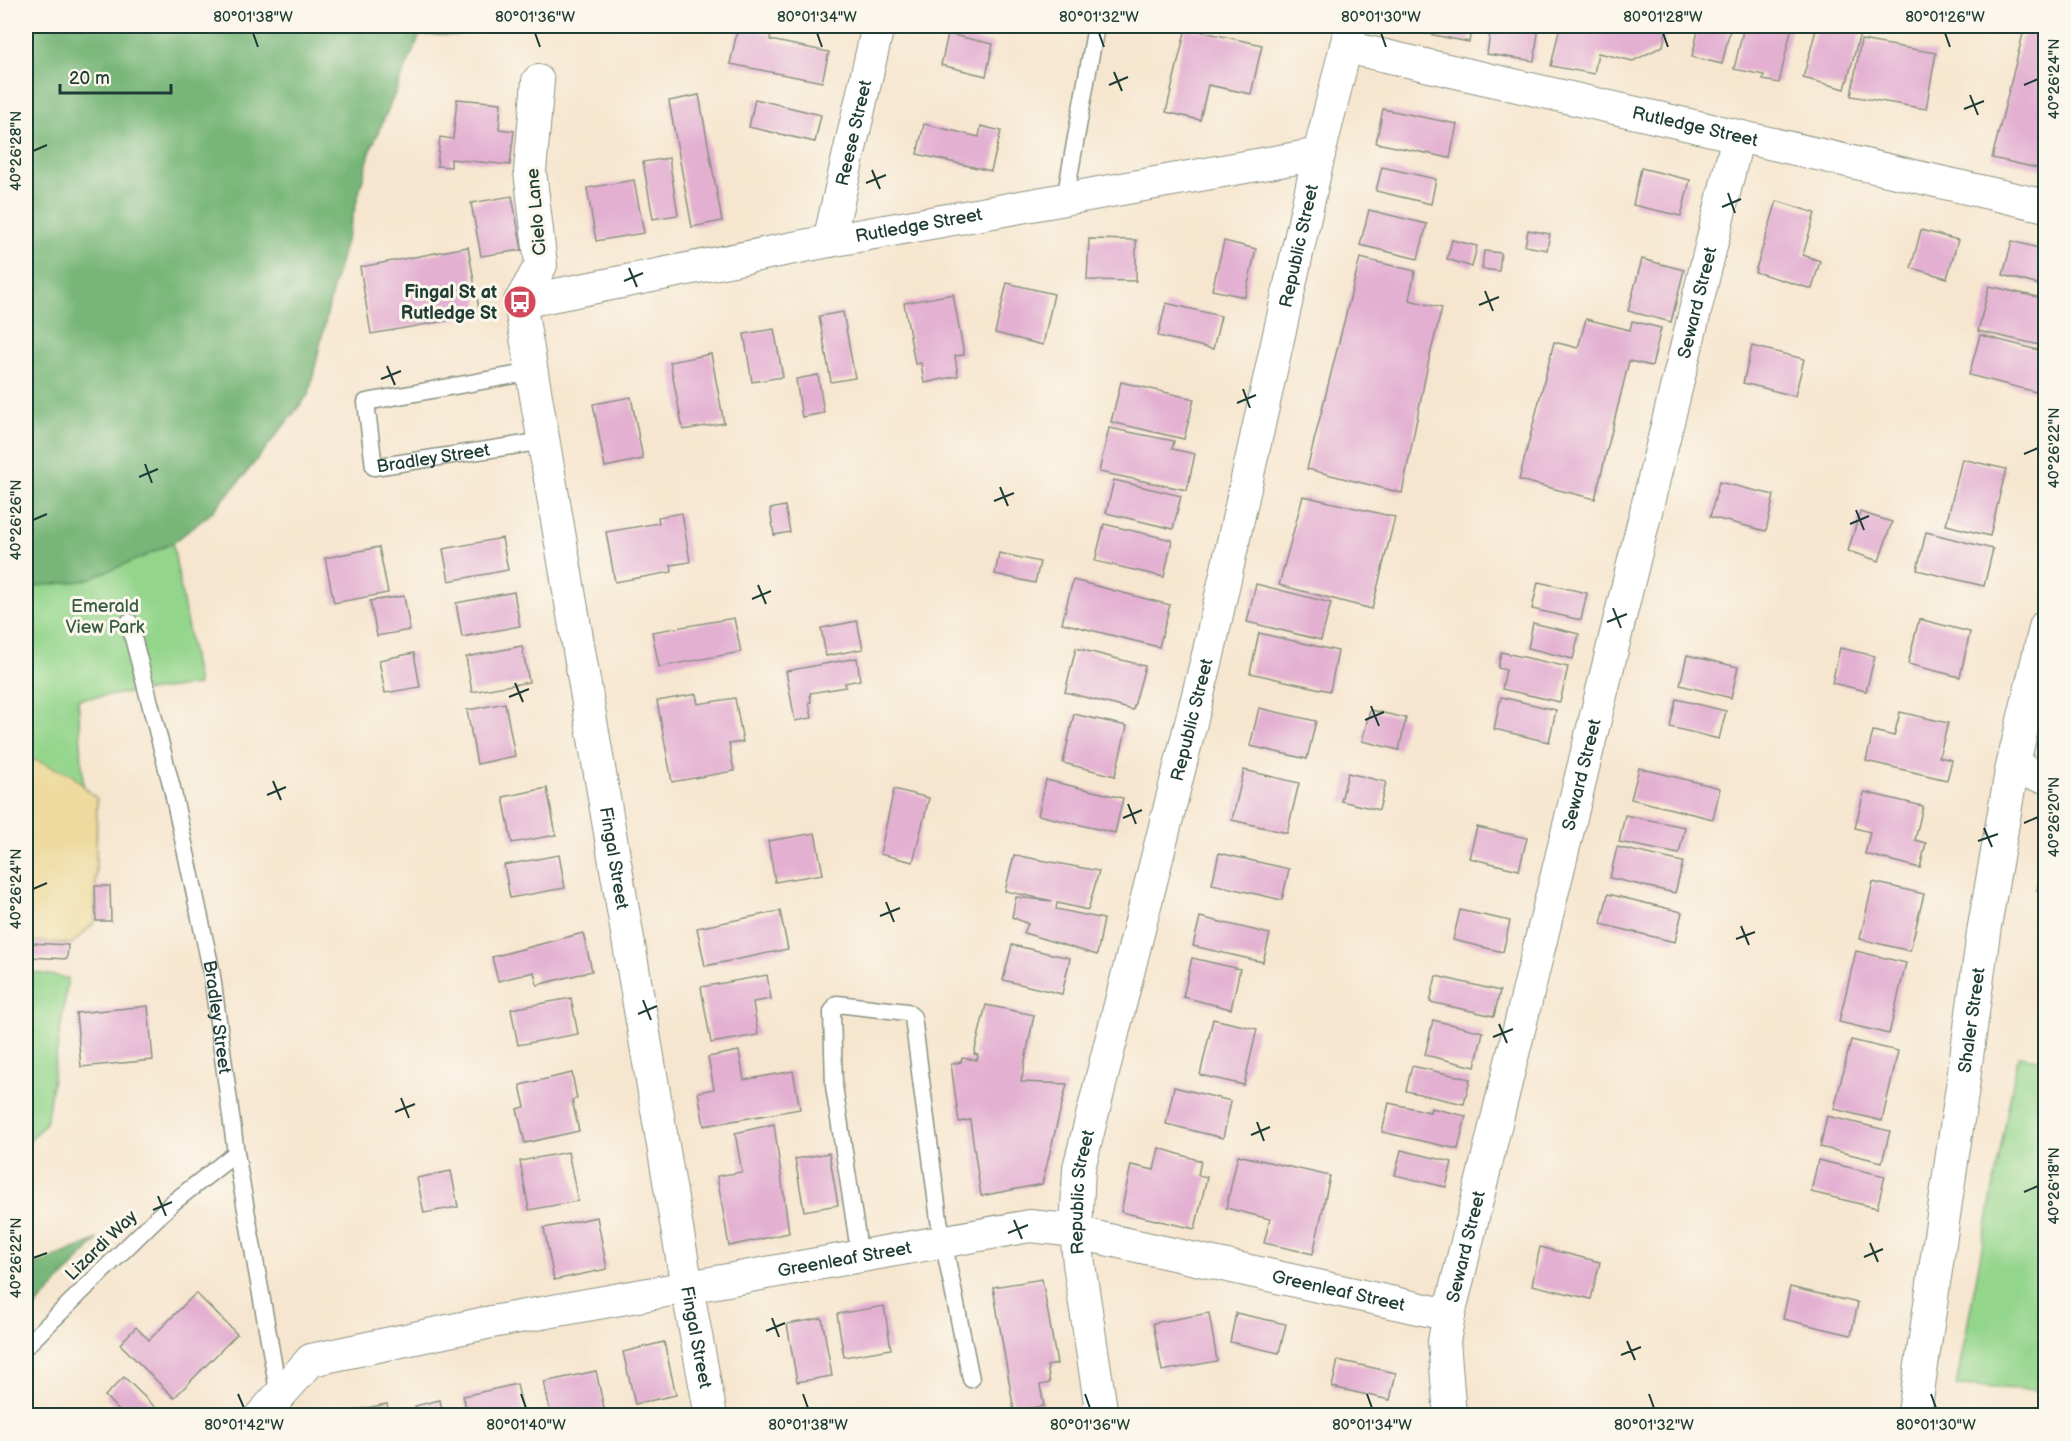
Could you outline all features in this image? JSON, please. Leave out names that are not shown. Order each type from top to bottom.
[{"type":"street","name":"Reese Street","points":[[829,241],[878,26]]},
{"type":"street","name":"Rutledge Street","points":[[1349,36],[1738,136],[2046,206]]},
{"type":"street","name":"Republic Street","points":[[1102,1416],[1079,1264],[1076,1231],[1079,1168],[1208,655],[1319,154],[1349,36]]},
{"type":"street","name":"Cielo Lane","points":[[520,302],[541,265],[530,171],[538,81]]},
{"type":"street","name":"Seward Street","points":[[1450,1416],[1444,1341],[1449,1315],[1738,136]]},
{"type":"street","name":"Rutledge Street","points":[[520,302],[829,241],[1319,154]]},
{"type":"street","name":"Fingal Street","points":[[520,302],[687,1287],[711,1416]]},
{"type":"street","name":"Shaler Street","points":[[1914,1416],[1984,930],[2012,769],[2046,626]]},
{"type":"street","points":[[2012,769],[2046,777]]},
{"type":"street","name":"Greenleaf Street","points":[[274,1409],[310,1360],[486,1323],[1030,1226],[1076,1231],[1449,1315]]},
{"type":"lane","points":[[1065,199],[1096,26]]},
{"type":"lane","name":"Bradley Street","points":[[532,372],[366,402],[374,467],[544,441]]},
{"type":"lane","name":"Bradley Street","points":[[129,622],[172,788],[211,969],[274,1409]]},
{"type":"lane","points":[[860,1257],[834,1086],[832,1012],[837,1004],[907,1012],[913,1017],[942,1242],[971,1379]]},
{"type":"lane","name":"Lizardi Way","points":[[26,1346],[171,1204],[236,1153]]},
{"type":"green space","name":"Emerald View Park","points":[[26,26],[104,160],[198,685],[78,699],[92,918],[26,934]]},
{"type":"green space","points":[[26,26],[484,26],[458,35],[420,35],[371,149],[332,292],[309,394],[243,477],[210,514],[174,542],[83,581],[26,587]]},
{"type":"green space","points":[[26,971],[68,978],[46,1123],[26,1144]]},
{"type":"green space","points":[[2018,1056],[2045,1060],[2045,1390],[1956,1386]]},
{"type":"green space","points":[[98,1239],[30,1313],[26,1317],[26,1269]]},
{"type":"sand","points":[[26,759],[33,759],[72,775],[97,799],[95,922],[72,944],[26,941]]},
{"type":"building","points":[[822,26],[846,26],[845,32]]},
{"type":"building","points":[[1389,26],[1472,26],[1469,42]]},
{"type":"building","points":[[1491,26],[1539,26],[1534,61],[1487,54]]},
{"type":"building","points":[[1560,26],[1667,26],[1663,46],[1633,61],[1598,53],[1594,74],[1551,66]]},
{"type":"building","points":[[1699,26],[1731,26],[1722,64],[1692,57]]},
{"type":"building","points":[[1744,26],[1792,26],[1779,83],[1763,80],[1764,75],[1734,69]]},
{"type":"building","points":[[1817,26],[1862,26],[1845,89],[1803,78]]},
{"type":"building","points":[[2025,26],[2046,28],[2046,170],[1992,158]]},
{"type":"building","points":[[738,27],[771,34],[770,40],[829,52],[822,82],[730,64]]},
{"type":"building","points":[[1186,28],[1262,45],[1251,94],[1208,85],[1200,120],[1166,112]]},
{"type":"building","points":[[948,34],[993,44],[986,76],[941,65]]},
{"type":"building","points":[[1861,40],[1936,53],[1926,109],[1851,96]]},
{"type":"building","points":[[699,95],[722,221],[692,227],[669,101]]},
{"type":"building","points":[[457,99],[501,103],[499,129],[514,131],[510,165],[451,159],[451,167],[437,166],[440,137],[453,139]]},
{"type":"building","points":[[755,99],[821,115],[815,142],[749,127]]},
{"type":"building","points":[[1383,109],[1457,124],[1450,158],[1376,143]]},
{"type":"building","points":[[924,124],[979,137],[981,126],[1001,131],[991,171],[917,154]]},
{"type":"building","points":[[669,158],[678,215],[653,219],[643,162]]},
{"type":"building","points":[[1382,167],[1436,179],[1431,204],[1376,191]]},
{"type":"building","points":[[1641,168],[1690,180],[1681,216],[1633,205]]},
{"type":"building","points":[[634,180],[644,233],[596,241],[587,188]]},
{"type":"building","points":[[512,196],[522,250],[481,256],[471,203]]},
{"type":"building","points":[[1777,201],[1815,213],[1803,255],[1820,261],[1812,289],[1755,272]]},
{"type":"building","points":[[1369,210],[1427,224],[1418,259],[1360,245]]},
{"type":"building","points":[[1528,230],[1550,234],[1547,250],[1525,246]]},
{"type":"building","points":[[1921,230],[1958,240],[1947,278],[1911,268]]},
{"type":"building","points":[[1089,239],[1136,240],[1136,281],[1087,280]]},
{"type":"building","points":[[1452,240],[1477,246],[1472,267],[1447,259]]},
{"type":"building","points":[[1224,241],[1256,249],[1245,297],[1212,290]]},
{"type":"building","points":[[2012,241],[2046,250],[2046,287],[2003,275]]},
{"type":"building","points":[[468,247],[480,315],[371,334],[360,267]]},
{"type":"building","points":[[1484,251],[1501,253],[1499,271],[1482,269]]},
{"type":"building","points":[[1360,258],[1415,271],[1409,300],[1442,308],[1429,359],[1402,493],[1307,469]]},
{"type":"building","points":[[1642,259],[1684,270],[1671,322],[1628,311]]},
{"type":"building","points":[[1007,283],[1054,294],[1043,345],[995,333]]},
{"type":"building","points":[[1989,286],[2046,299],[2044,346],[1978,331]]},
{"type":"building","points":[[953,294],[964,355],[955,356],[958,376],[924,383],[921,363],[915,364],[904,303]]},
{"type":"building","points":[[1166,303],[1221,316],[1213,349],[1158,336]]},
{"type":"building","points":[[843,312],[855,378],[831,382],[819,316]]},
{"type":"building","points":[[1586,319],[1630,330],[1632,321],[1661,328],[1652,366],[1629,361],[1595,499],[1519,480],[1554,342],[1578,348]]},
{"type":"building","points":[[774,329],[783,377],[752,382],[744,334]]},
{"type":"building","points":[[1980,335],[2046,352],[2044,394],[1969,375]]},
{"type":"building","points":[[1752,346],[1804,359],[1795,396],[1743,383]]},
{"type":"building","points":[[711,354],[724,423],[683,430],[670,362]]},
{"type":"building","points":[[818,375],[824,413],[802,417],[796,379]]},
{"type":"building","points":[[1121,382],[1194,399],[1184,439],[1111,422]]},
{"type":"building","points":[[631,397],[643,459],[605,467],[593,404]]},
{"type":"building","points":[[1109,428],[1174,441],[1172,449],[1195,454],[1187,490],[1099,472]]},
{"type":"building","points":[[1962,459],[2006,469],[1990,536],[1946,525]]},
{"type":"building","points":[[1114,480],[1181,496],[1173,529],[1106,513]]},
{"type":"building","points":[[1719,482],[1774,495],[1766,531],[1710,517]]},
{"type":"building","points":[[1303,496],[1395,517],[1372,609],[1279,585]]},
{"type":"building","points":[[785,506],[790,532],[774,535],[770,509]]},
{"type":"building","points":[[1860,512],[1892,522],[1879,561],[1848,551]]},
{"type":"building","points":[[682,513],[690,562],[671,565],[672,572],[615,582],[606,532],[659,523],[658,517]]},
{"type":"building","points":[[1104,524],[1172,540],[1164,577],[1095,561]]},
{"type":"building","points":[[1926,532],[1993,549],[1984,586],[1917,570]]},
{"type":"building","points":[[502,538],[508,570],[449,581],[443,549]]},
{"type":"building","points":[[379,547],[388,593],[334,603],[325,558]]},
{"type":"building","points":[[999,553],[1040,562],[1035,583],[995,574]]},
{"type":"building","points":[[1073,580],[1170,605],[1159,647],[1062,623]]},
{"type":"building","points":[[1538,582],[1587,593],[1581,620],[1532,609]]},
{"type":"building","points":[[1256,584],[1331,603],[1321,640],[1247,622]]},
{"type":"building","points":[[514,592],[520,626],[462,637],[456,603]]},
{"type":"building","points":[[404,596],[410,630],[377,636],[370,601]]},
{"type":"building","points":[[734,618],[741,652],[659,667],[652,632]]},
{"type":"building","points":[[1919,619],[1970,632],[1960,677],[1908,664]]},
{"type":"building","points":[[857,621],[863,649],[826,656],[821,628]]},
{"type":"building","points":[[1533,623],[1579,634],[1573,659],[1528,648]]},
{"type":"building","points":[[1259,633],[1338,651],[1330,691],[1250,673]]},
{"type":"building","points":[[522,646],[529,682],[472,692],[466,657]]},
{"type":"building","points":[[1076,648],[1145,666],[1133,710],[1065,692]]},
{"type":"building","points":[[1840,648],[1875,656],[1866,691],[1832,683]]},
{"type":"building","points":[[1501,652],[1568,667],[1560,702],[1502,689],[1506,670],[1498,668]]},
{"type":"building","points":[[414,653],[420,687],[385,693],[379,660]]},
{"type":"building","points":[[1687,655],[1738,667],[1731,698],[1680,685]]},
{"type":"building","points":[[857,658],[860,680],[845,683],[846,687],[810,693],[812,718],[795,721],[786,671]]},
{"type":"building","points":[[696,694],[698,704],[735,698],[743,742],[729,744],[734,771],[672,782],[657,701]]},
{"type":"building","points":[[1501,697],[1556,710],[1549,742],[1494,729]]},
{"type":"building","points":[[1676,699],[1726,711],[1719,739],[1670,727]]},
{"type":"building","points":[[505,703],[515,756],[477,764],[467,710]]},
{"type":"building","points":[[1259,708],[1316,721],[1307,759],[1250,746]]},
{"type":"building","points":[[1370,710],[1406,718],[1399,750],[1362,741]]},
{"type":"building","points":[[1900,712],[1948,723],[1939,757],[1952,760],[1947,780],[1866,761],[1873,731],[1894,736]]},
{"type":"building","points":[[1074,714],[1127,726],[1115,776],[1063,763]]},
{"type":"building","points":[[1639,768],[1720,788],[1713,819],[1631,799]]},
{"type":"building","points":[[1244,770],[1299,783],[1287,833],[1232,820]]},
{"type":"building","points":[[1348,773],[1386,782],[1379,810],[1341,801]]},
{"type":"building","points":[[1046,780],[1123,798],[1115,833],[1038,815]]},
{"type":"building","points":[[547,788],[556,835],[512,843],[503,797]]},
{"type":"building","points":[[894,789],[929,798],[913,862],[880,854]]},
{"type":"building","points":[[1864,792],[1923,806],[1915,840],[1926,843],[1920,868],[1865,854],[1870,832],[1855,828]]},
{"type":"building","points":[[1625,815],[1685,827],[1679,854],[1619,842]]},
{"type":"building","points":[[1477,827],[1527,838],[1519,870],[1469,858]]},
{"type":"building","points":[[815,833],[823,874],[775,882],[768,841]]},
{"type":"building","points":[[1617,847],[1683,862],[1675,893],[1610,878]]},
{"type":"building","points":[[2043,851],[2046,851],[2046,893],[2037,891]]},
{"type":"building","points":[[1219,853],[1289,869],[1282,900],[1212,884]]},
{"type":"building","points":[[559,855],[565,888],[510,898],[504,865]]},
{"type":"building","points":[[1014,855],[1099,871],[1088,910],[1057,903],[1056,909],[1104,919],[1097,955],[1024,933],[1028,924],[1012,917],[1016,897],[1052,901],[1005,891]]},
{"type":"building","points":[[1873,882],[1924,894],[1910,951],[1860,939]]},
{"type":"building","points":[[95,886],[110,886],[111,921],[96,921]]},
{"type":"building","points":[[1608,894],[1682,912],[1675,942],[1601,924]]},
{"type":"building","points":[[1460,910],[1510,921],[1503,952],[1453,940]]},
{"type":"building","points":[[780,911],[788,949],[705,966],[697,928]]},
{"type":"building","points":[[1200,917],[1270,934],[1263,962],[1193,946]]},
{"type":"building","points":[[583,933],[592,971],[537,985],[534,972],[498,981],[492,957]]},
{"type":"building","points":[[31,943],[68,945],[67,959],[30,957]]},
{"type":"building","points":[[1012,945],[1070,958],[1062,994],[1003,980]]},
{"type":"building","points":[[1856,951],[1906,963],[1889,1034],[1839,1022]]},
{"type":"building","points":[[1192,958],[1240,969],[1231,1009],[1183,997]]},
{"type":"building","points":[[767,975],[771,999],[753,1002],[758,1035],[711,1043],[701,987]]},
{"type":"building","points":[[1436,976],[1500,991],[1494,1016],[1430,1002]]},
{"type":"building","points":[[571,998],[578,1034],[518,1045],[511,1009]]},
{"type":"building","points":[[986,1005],[1034,1015],[1021,1082],[1067,1084],[1042,1184],[981,1196],[970,1120],[959,1122],[951,1064],[961,1062],[962,1058],[977,1060],[978,1055],[974,1054]]},
{"type":"building","points":[[148,1006],[153,1060],[81,1067],[76,1013]]},
{"type":"building","points":[[1213,1019],[1257,1029],[1244,1085],[1200,1075]]},
{"type":"building","points":[[1433,1020],[1483,1032],[1475,1067],[1425,1055]]},
{"type":"building","points":[[1851,1040],[1898,1051],[1882,1121],[1834,1109]]},
{"type":"building","points":[[739,1051],[744,1080],[793,1071],[800,1109],[704,1126],[698,1092],[714,1089],[708,1057]]},
{"type":"building","points":[[1412,1066],[1470,1079],[1464,1104],[1406,1091]]},
{"type":"building","points":[[572,1073],[577,1099],[572,1100],[579,1131],[525,1143],[517,1109],[525,1107],[520,1085]]},
{"type":"building","points":[[1174,1087],[1231,1101],[1223,1138],[1166,1124]]},
{"type":"building","points":[[1389,1103],[1430,1112],[1431,1108],[1466,1116],[1458,1149],[1382,1132]]},
{"type":"building","points":[[1827,1116],[1890,1131],[1882,1162],[1820,1147]]},
{"type":"building","points":[[774,1124],[789,1233],[729,1246],[717,1176],[742,1172],[735,1133]]},
{"type":"building","points":[[1159,1148],[1201,1161],[1198,1175],[1207,1177],[1195,1229],[1121,1212],[1131,1165],[1154,1170]]},
{"type":"building","points":[[1401,1150],[1452,1162],[1446,1187],[1395,1175]]},
{"type":"building","points":[[568,1152],[578,1201],[529,1210],[520,1161]]},
{"type":"building","points":[[829,1153],[838,1205],[804,1211],[795,1159]]},
{"type":"building","points":[[1238,1155],[1330,1176],[1313,1254],[1264,1243],[1270,1219],[1226,1208]]},
{"type":"building","points":[[1818,1160],[1885,1176],[1877,1208],[1811,1192]]},
{"type":"building","points":[[451,1171],[458,1207],[424,1213],[417,1178]]},
{"type":"building","points":[[597,1217],[607,1269],[554,1280],[544,1228]]},
{"type":"building","points":[[1540,1247],[1600,1262],[1591,1299],[1532,1285]]},
{"type":"building","points":[[1042,1279],[1057,1364],[1047,1366],[1050,1383],[1040,1385],[1044,1406],[1014,1411],[993,1287]]},
{"type":"building","points":[[1790,1287],[1858,1303],[1851,1335],[1783,1319]]},
{"type":"building","points":[[196,1293],[237,1334],[174,1398],[120,1344],[136,1327],[149,1340]]},
{"type":"building","points":[[884,1306],[891,1349],[844,1357],[837,1314]]},
{"type":"building","points":[[1209,1313],[1217,1361],[1162,1371],[1153,1323]]},
{"type":"building","points":[[1236,1313],[1286,1324],[1279,1353],[1230,1342]]},
{"type":"building","points":[[822,1318],[832,1376],[797,1382],[787,1324]]},
{"type":"building","points":[[664,1342],[676,1395],[635,1404],[623,1352]]},
{"type":"building","points":[[1338,1360],[1396,1373],[1390,1400],[1332,1387]]},
{"type":"building","points":[[596,1371],[605,1413],[595,1416],[551,1416],[544,1382]]},
{"type":"building","points":[[124,1377],[158,1410],[152,1416],[124,1416],[105,1396]]},
{"type":"building","points":[[517,1384],[524,1416],[468,1416],[463,1396]]},
{"type":"building","points":[[440,1400],[443,1416],[417,1416],[415,1406]]},
{"type":"building","points":[[387,1404],[389,1416],[350,1416],[350,1411]]},
{"type":"building","points":[[1198,1409],[1199,1416],[1168,1416],[1168,1414]]},
{"type":"place","name":"Fingal St at Rutledge St","points":[[520,302]]}]
